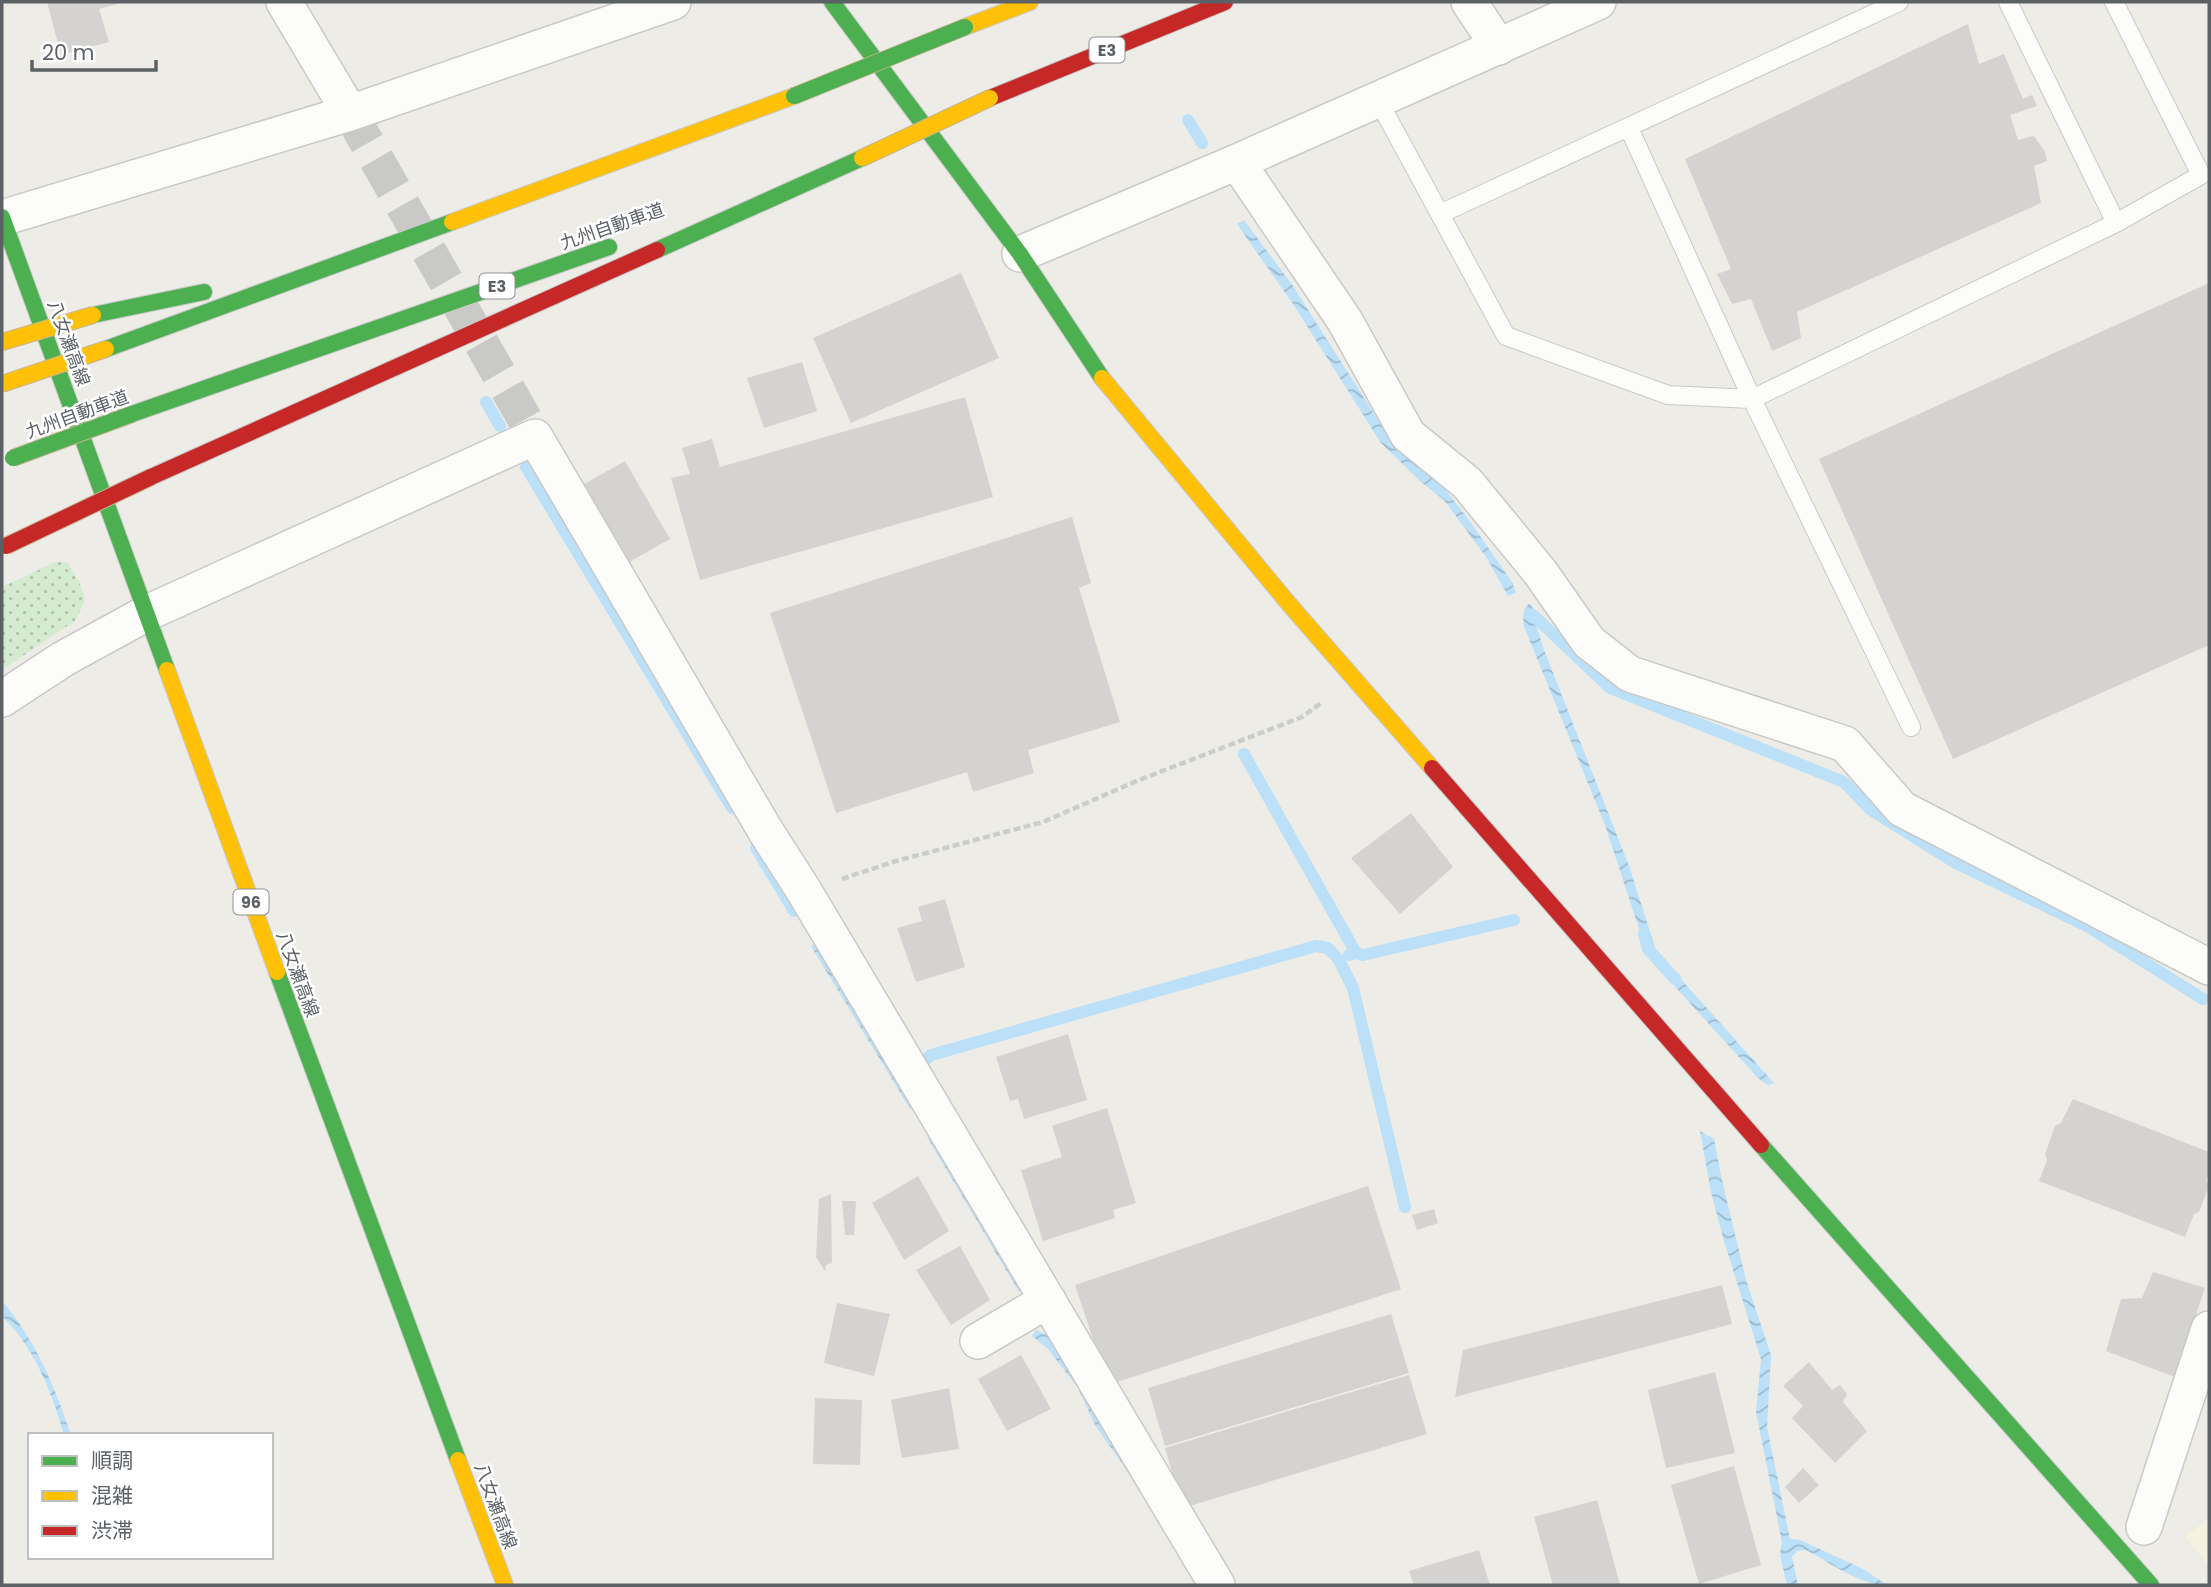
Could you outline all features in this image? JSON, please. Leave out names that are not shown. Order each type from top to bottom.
[{"type":"main road","points":[[832,2],[1020,254],[1103,380],[1289,604],[1602,965],[2151,1585]]},
{"type":"main road","points":[[2,384],[106,349],[794,96],[1030,2]]},
{"type":"main road","name":"九州自動車道","points":[[679,222],[862,158],[990,98],[1225,2]]},
{"type":"main road","points":[[3,548],[151,477],[862,158]]},
{"type":"main road","name":"八女瀬高線","points":[[2,218],[147,613],[205,782],[505,1585]]},
{"type":"main road","name":"九州自動車道","points":[[7,460],[627,241]]},
{"type":"main road","points":[[2,342],[93,315],[340,262]]},
{"type":"street","points":[[284,2],[350,114]]},
{"type":"street","points":[[2,218],[350,114],[673,2]]},
{"type":"street","points":[[1469,2],[1499,47]]},
{"type":"street","points":[[1020,254],[1237,162],[1598,2]]},
{"type":"street","points":[[1237,162],[1345,321],[1408,435],[1467,483],[1539,572],[1589,642],[1630,674],[1845,744],[1902,809],[2209,967]]},
{"type":"street","points":[[2,699],[63,659],[147,613],[536,437],[765,830],[804,891],[1217,1585]]},
{"type":"street","points":[[978,1341],[1048,1300]]},
{"type":"street","points":[[2144,1527],[2209,1329]]},
{"type":"lane","points":[[1441,214],[1899,2]]},
{"type":"lane","points":[[2008,2],[2116,223]]},
{"type":"lane","points":[[1378,100],[1506,336],[1668,395],[1752,399],[2116,223],[2201,175],[2114,2]]},
{"type":"lane","points":[[1629,128],[1752,399],[1911,727]]},
{"type":"path","points":[[804,891],[897,861],[1044,822],[1139,780],[1302,717],[1355,679]]},
{"type":"shaded area","points":[[2209,1519],[2209,1566],[2185,1536]]},
{"type":"green space","points":[[55,562],[67,562],[79,581],[85,600],[76,620],[2,670],[2,587]]},
{"type":"water","points":[[1244,220],[1293,286],[1385,431],[1445,489],[1512,582],[1516,593],[1508,596],[1486,557],[1444,500],[1381,443],[1295,307],[1237,224]]},
{"type":"water","points":[[1529,603],[1541,618],[1536,624],[1544,650],[1629,866],[1655,947],[1646,950],[1605,825],[1523,624],[1524,610]]},
{"type":"water","points":[[818,940],[918,1104],[910,1109],[811,946]]},
{"type":"water","points":[[1670,967],[1774,1083],[1768,1085],[1758,1078],[1660,970]]},
{"type":"water","points":[[1700,1131],[1714,1139],[1746,1280],[1771,1355],[1767,1427],[1790,1539],[1800,1540],[1863,1569],[1887,1585],[1856,1577],[1806,1550],[1797,1551],[1792,1557],[1798,1585],[1787,1585],[1780,1554],[1782,1542],[1756,1412],[1761,1359],[1724,1241],[1711,1192]]},
{"type":"water","points":[[935,1133],[1026,1288],[1019,1292],[927,1137]]},
{"type":"water","points":[[2,1301],[43,1364],[70,1433],[63,1433],[48,1387],[33,1356],[2,1316]]},
{"type":"water","points":[[1036,1330],[1055,1339],[1197,1585],[1134,1481],[1095,1425],[1078,1388],[1048,1349],[1032,1336]]},
{"type":"building","points":[[47,2],[121,3],[99,9],[109,42],[61,55]]},
{"type":"building","points":[[1968,24],[1979,64],[2004,54],[2023,99],[2032,95],[2037,106],[2010,115],[2018,140],[2034,136],[2045,152],[2047,161],[2034,166],[2041,203],[1797,312],[1801,338],[1772,351],[1751,299],[1732,304],[1717,274],[1731,269],[1685,159]]},
{"type":"building","points":[[961,273],[999,358],[851,423],[813,338]]},
{"type":"building","points":[[2209,283],[2209,645],[1953,759],[1819,459]]},
{"type":"building","points":[[802,362],[817,411],[764,428],[747,378]]},
{"type":"building","points":[[965,397],[993,497],[700,580],[671,478],[690,474],[682,448],[712,439],[720,467]]},
{"type":"building","points":[[625,461],[670,539],[624,565],[579,487]]},
{"type":"building","points":[[1072,517],[1091,583],[1079,588],[1120,722],[1028,750],[1034,773],[973,792],[967,772],[836,813],[770,613]]},
{"type":"building","points":[[1411,813],[1453,867],[1400,914],[1351,858]]},
{"type":"building","points":[[945,899],[965,967],[916,982],[897,928],[922,921],[918,907]]},
{"type":"building","points":[[1068,1034],[1087,1100],[1024,1119],[1018,1099],[1010,1101],[996,1057]]},
{"type":"building","points":[[2073,1099],[2209,1152],[2209,1173],[2206,1180],[2209,1186],[2185,1237],[2039,1181],[2055,1126],[2061,1123]]},
{"type":"building","points":[[1107,1108],[1136,1203],[1113,1210],[1115,1218],[1043,1241],[1021,1170],[1062,1157],[1052,1126]]},
{"type":"building","points":[[918,1176],[949,1231],[904,1260],[872,1203]]},
{"type":"building","points":[[1368,1186],[1401,1289],[1108,1385],[1075,1285]]},
{"type":"building","points":[[831,1194],[832,1263],[826,1265],[825,1271],[816,1257],[819,1199]]},
{"type":"building","points":[[842,1201],[856,1201],[854,1235],[845,1235]]},
{"type":"building","points":[[1434,1209],[1438,1223],[1417,1230],[1412,1215]]},
{"type":"building","points":[[960,1246],[990,1300],[951,1325],[916,1270]]},
{"type":"building","points":[[2153,1272],[2205,1288],[2175,1377],[2106,1351],[2121,1299],[2142,1298]]},
{"type":"building","points":[[1722,1285],[1732,1324],[1455,1397],[1463,1350]]},
{"type":"building","points":[[837,1303],[890,1314],[874,1376],[824,1363]]},
{"type":"building","points":[[1391,1314],[1409,1373],[1165,1446],[1148,1388]]},
{"type":"building","points":[[1021,1355],[1051,1409],[1007,1431],[978,1379]]},
{"type":"building","points":[[1809,1362],[1832,1390],[1840,1385],[1847,1394],[1843,1402],[1867,1431],[1835,1463],[1792,1418],[1803,1406],[1783,1386]]},
{"type":"building","points":[[1715,1372],[1735,1453],[1666,1468],[1648,1390]]},
{"type":"building","points":[[1409,1375],[1427,1434],[1183,1508],[1165,1448]]},
{"type":"building","points":[[949,1388],[959,1449],[902,1458],[891,1400]]},
{"type":"building","points":[[815,1398],[862,1400],[860,1465],[813,1464]]},
{"type":"building","points":[[1734,1466],[1761,1565],[1699,1584],[1671,1485]]},
{"type":"building","points":[[1803,1468],[1819,1485],[1799,1503],[1785,1487]]},
{"type":"building","points":[[1597,1500],[1620,1585],[1553,1585],[1534,1517]]},
{"type":"building","points":[[1479,1550],[1490,1585],[1414,1585],[1409,1571]]},
{"type":"waterway","points":[[1188,120],[1202,143]]},
{"type":"waterway","points":[[486,402],[500,426]]},
{"type":"waterway","points":[[526,467],[732,808]]},
{"type":"waterway","points":[[1533,615],[1610,688],[1844,782],[1871,810],[1954,862],[2087,926],[2203,999]]},
{"type":"waterway","points":[[1244,754],[1356,953]]},
{"type":"waterway","points":[[756,848],[794,911]]},
{"type":"waterway","points":[[1349,955],[1363,955],[1514,920]]},
{"type":"waterway","points":[[1644,934],[1648,949],[1675,979]]},
{"type":"waterway","points":[[924,1061],[931,1055],[1316,946],[1328,948],[1339,960],[1353,988],[1405,1207]]},
{"type":"tunnel","points":[[350,113],[535,437]]},
{"type":"traffic: fast","points":[[832,2],[1020,254],[1102,378]]},
{"type":"traffic: fast","points":[[794,96],[965,27]]},
{"type":"traffic: fast","points":[[657,250],[862,158]]},
{"type":"traffic: fast","points":[[2,217],[167,670]]},
{"type":"traffic: fast","points":[[106,349],[452,222]]},
{"type":"traffic: fast","points":[[132,414],[609,247]]},
{"type":"traffic: fast","points":[[93,315],[204,292]]},
{"type":"traffic: fast","points":[[13,458],[132,414]]},
{"type":"traffic: fast","points":[[277,972],[458,1460]]},
{"type":"traffic: fast","points":[[1761,1145],[2151,1585]]},
{"type":"traffic: slow","points":[[965,27],[1030,2]]},
{"type":"traffic: slow","points":[[452,222],[794,96]]},
{"type":"traffic: slow","points":[[862,158],[990,98]]},
{"type":"traffic: slow","points":[[2,342],[93,315]]},
{"type":"traffic: slow","points":[[2,384],[106,349]]},
{"type":"traffic: slow","points":[[1102,378],[1289,604],[1432,768]]},
{"type":"traffic: slow","points":[[167,670],[277,972]]},
{"type":"traffic: slow","points":[[458,1460],[505,1585]]},
{"type":"traffic: jam","points":[[990,98],[1225,2]]},
{"type":"traffic: jam","points":[[151,477],[657,250]]},
{"type":"traffic: jam","points":[[6,546],[151,477]]},
{"type":"traffic: jam","points":[[1432,768],[1761,1145]]}]
